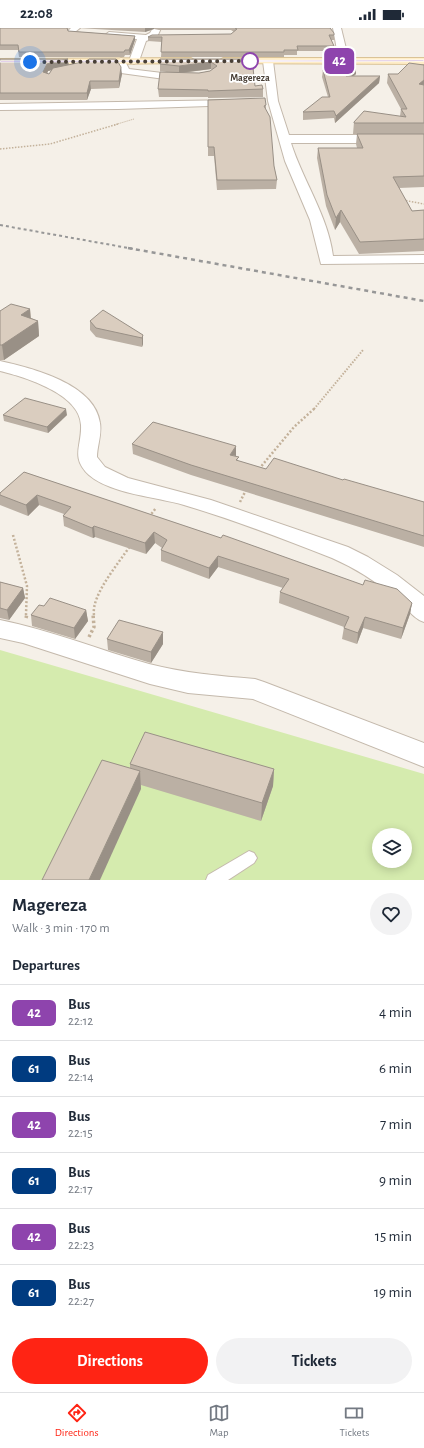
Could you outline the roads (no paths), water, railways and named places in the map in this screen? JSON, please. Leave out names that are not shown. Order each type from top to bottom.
[{"type":"main road","points":[[0,62],[85,64],[121,61],[424,61]]},
{"type":"street","points":[[337,28],[344,61]]},
{"type":"street","points":[[134,61],[141,40],[152,33]]},
{"type":"street","points":[[101,35],[152,33],[168,35]]},
{"type":"street","points":[[121,61],[125,71],[179,78],[194,76]]},
{"type":"street","points":[[268,61],[269,101],[286,139],[291,161],[317,220],[324,242],[326,261],[424,259]]},
{"type":"street","points":[[0,107],[118,106],[249,102]]},
{"type":"street","points":[[286,139],[424,139]]},
{"type":"street","points":[[0,366],[33,376],[57,386],[81,402],[88,412],[91,421],[87,454],[90,464],[96,471],[124,483],[199,503],[350,557],[399,587],[424,614]]},
{"type":"street","points":[[12,632],[150,674],[188,683],[255,689],[316,714],[365,730],[424,755]]},
{"type":"lane","points":[[214,880],[249,858]]},
{"type":"railway","points":[[0,225],[134,249]]},
{"type":"railway","points":[[128,248],[424,301]]},
{"type":"place","name":"Magereza","points":[[250,61]]}]
